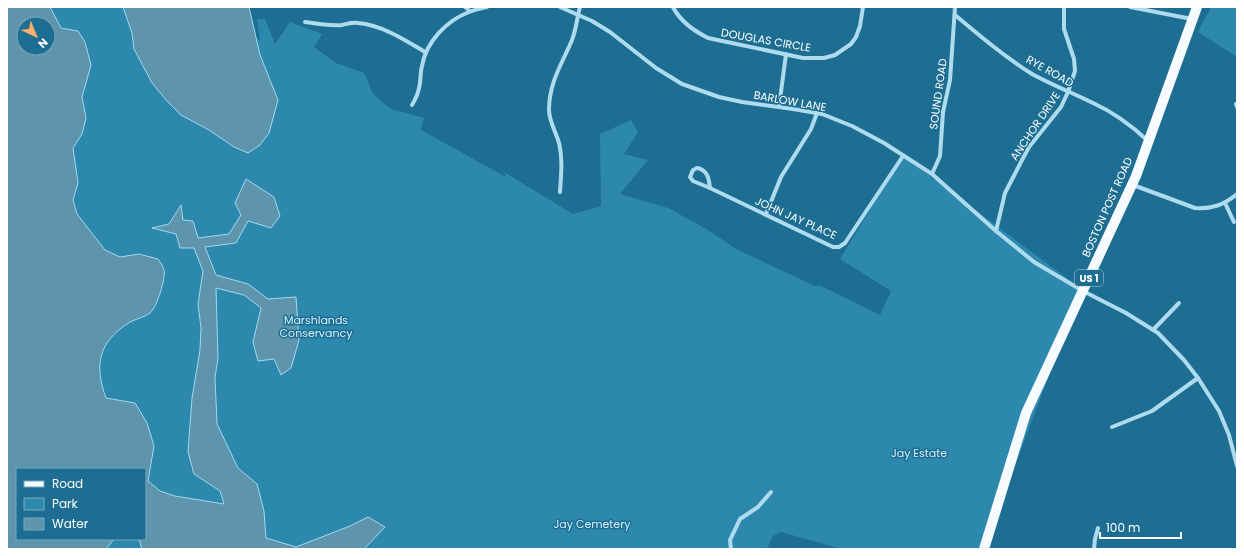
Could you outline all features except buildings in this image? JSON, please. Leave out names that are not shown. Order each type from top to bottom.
[{"type":"main road","name":"BOSTON POST ROAD","points":[[984,549],[1026,412],[1132,185],[1197,7]]},
{"type":"street","points":[[465,7],[470,11]]},
{"type":"street","points":[[412,105],[419,90],[421,67],[425,52],[434,39],[450,22],[470,11],[487,7]]},
{"type":"street","name":"BARLOW LANE","points":[[560,7],[610,32],[656,68],[682,84],[727,99],[817,113],[852,126],[884,143],[932,174],[996,231],[1034,262],[1154,330],[1184,360],[1198,378],[1219,411],[1229,435],[1237,466]]},
{"type":"street","points":[[560,192],[561,155],[549,111],[550,96],[555,75],[572,39],[580,7]]},
{"type":"street","name":"DOUGLAS CIRCLE","points":[[673,7],[686,23],[698,34],[708,38],[803,58],[824,58],[835,55],[851,44],[856,37],[860,26],[863,7]]},
{"type":"street","points":[[955,7],[955,15]]},
{"type":"street","name":"ANCHOR DRIVE","points":[[996,231],[1006,193],[1021,162],[1029,147],[1061,107],[1075,71],[1074,59],[1064,29],[1064,7]]},
{"type":"street","points":[[1130,7],[1193,19]]},
{"type":"street","name":"RYE ROAD","points":[[955,15],[990,44],[1033,74],[1104,108],[1135,129],[1148,141]]},
{"type":"street","name":"SOUND ROAD","points":[[932,174],[940,156],[942,112],[950,80],[955,15]]},
{"type":"street","points":[[305,22],[326,25],[343,25],[355,22],[370,24],[403,38],[425,52]]},
{"type":"street","points":[[779,107],[786,54]]},
{"type":"street","points":[[766,214],[781,177],[811,129],[817,113]]},
{"type":"street","name":"JOHN JAY PLACE","points":[[710,188],[706,172],[700,168],[693,170],[690,177],[693,181],[752,209],[766,214],[833,247],[839,247],[845,243],[903,156]]},
{"type":"street","points":[[1132,185],[1195,208],[1206,209],[1225,203],[1237,194]]},
{"type":"street","points":[[1225,203],[1234,222]]},
{"type":"street","points":[[1154,330],[1179,303]]},
{"type":"street","points":[[1112,428],[1152,411],[1198,378]]},
{"type":"street","points":[[731,549],[730,540],[740,519],[758,507],[770,492]]},
{"type":"street","points":[[1094,549],[1094,539],[1098,528]]},
{"type":"green space","name":"Marshlands Conservancy","points":[[7,7],[249,7],[256,38],[260,40],[257,19],[265,19],[275,44],[290,22],[322,34],[314,47],[336,63],[364,73],[373,94],[391,109],[424,118],[421,130],[506,177],[504,172],[573,214],[601,206],[600,134],[631,120],[638,132],[624,154],[648,160],[620,194],[668,208],[708,230],[736,249],[815,286],[821,286],[880,315],[891,291],[840,259],[903,156],[1088,294],[1083,291],[1076,305],[983,549],[842,549],[781,532],[773,536],[767,549],[95,549],[98,540],[146,540],[146,468],[93,468],[16,56],[56,56],[56,16],[16,16],[16,55]]},
{"type":"green space","points":[[1211,7],[1237,7],[1237,57],[1198,32]]},
{"type":"water","points":[[7,7],[50,7],[55,16],[16,16],[16,56],[56,56],[56,18],[61,28],[78,31],[85,42],[91,65],[82,97],[86,118],[82,134],[73,148],[78,183],[73,200],[77,214],[105,250],[120,257],[139,254],[158,259],[164,270],[162,286],[153,310],[143,317],[130,322],[111,338],[105,346],[100,365],[102,386],[106,398],[135,403],[147,423],[154,446],[148,481],[160,491],[175,496],[224,504],[220,491],[194,474],[188,452],[192,398],[200,350],[201,328],[198,304],[203,271],[194,248],[180,248],[176,234],[152,228],[169,224],[181,205],[183,220],[193,221],[198,238],[229,234],[241,215],[235,203],[246,179],[274,197],[280,216],[271,228],[248,221],[236,243],[205,247],[216,275],[248,284],[268,299],[296,297],[299,340],[291,368],[281,375],[274,359],[258,361],[253,342],[261,308],[244,295],[216,288],[218,359],[215,377],[217,424],[238,468],[257,484],[264,511],[266,538],[296,547],[350,526],[368,517],[385,527],[364,549],[142,549],[139,540],[146,540],[146,468],[16,468],[16,540],[113,540],[106,549],[7,549]]},
{"type":"water","points":[[123,7],[249,7],[260,55],[278,100],[269,133],[260,145],[248,153],[234,147],[209,130],[181,115],[167,101],[152,83],[134,49],[132,33]]},
{"type":"park label","name":"Jay Estate","points":[[919,453]]},
{"type":"park label","name":"Jay Cemetery","points":[[592,524]]}]
